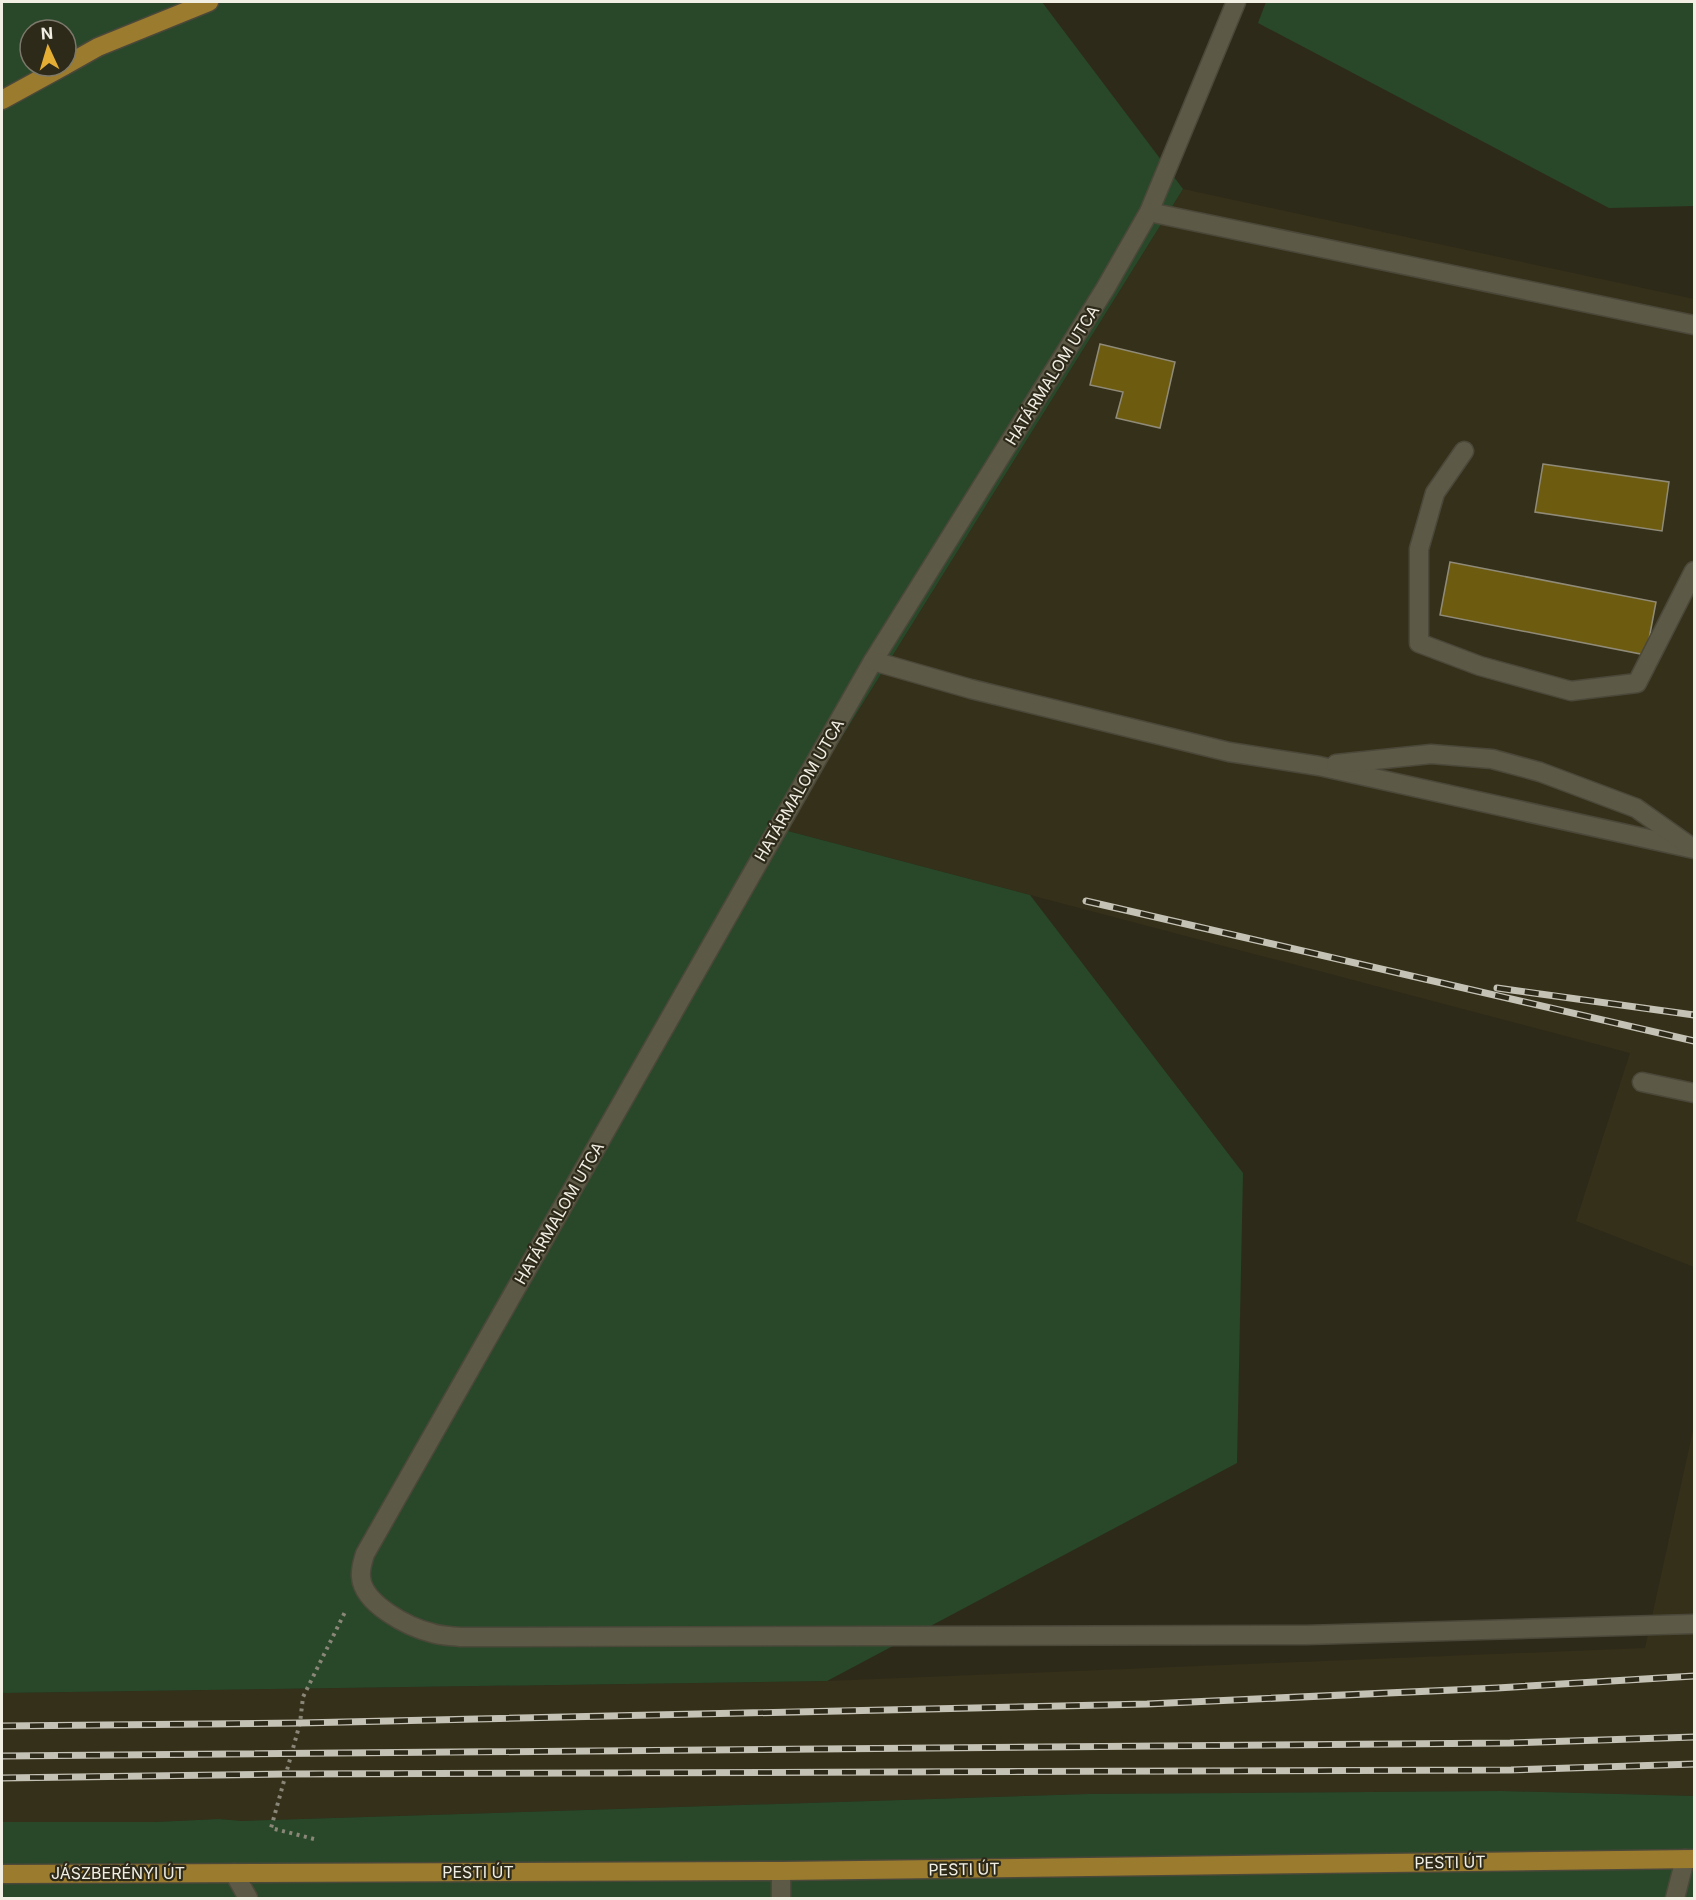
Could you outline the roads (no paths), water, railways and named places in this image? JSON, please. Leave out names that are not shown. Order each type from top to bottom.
[{"type":"main road","points":[[78,58],[98,47],[209,2]]},
{"type":"main road","points":[[2,100],[42,78]]},
{"type":"main road","name":"PESTI ÚT","points":[[234,1873],[781,1871],[1690,1858]]},
{"type":"main road","name":"JÁSZBERÉNYI ÚT","points":[[2,1874],[234,1873]]},
{"type":"street","name":"HATÁRMALOM UTCA","points":[[1236,2],[1149,212],[1105,289],[873,661],[365,1554],[361,1579],[373,1600],[403,1623],[432,1634],[460,1637],[1306,1635],[1695,1624]]},
{"type":"street","points":[[1149,212],[1695,325]]},
{"type":"street","points":[[1464,451],[1435,494],[1419,549],[1419,643],[1480,666],[1571,691],[1637,683],[1695,571]]},
{"type":"street","points":[[873,661],[971,689],[1229,753],[1319,766],[1695,849]]},
{"type":"street","points":[[1319,766],[1431,754],[1492,759],[1540,772],[1636,808],[1695,849]]},
{"type":"street","points":[[1642,1082],[1695,1093]]},
{"type":"street","points":[[1675,1899],[1690,1858]]},
{"type":"street","points":[[781,1871],[781,1899]]},
{"type":"street","points":[[234,1873],[234,1899]]},
{"type":"street","points":[[234,1873],[248,1899]]},
{"type":"railway","points":[[1086,901],[1694,1041]]},
{"type":"railway","points":[[1497,988],[1694,1015]]},
{"type":"railway","points":[[2,1726],[300,1723],[1147,1704],[1497,1688],[1694,1676]]},
{"type":"railway","points":[[2,1756],[1510,1743],[1694,1737]]},
{"type":"railway","points":[[2,1778],[285,1774],[1511,1770],[1694,1764]]}]
